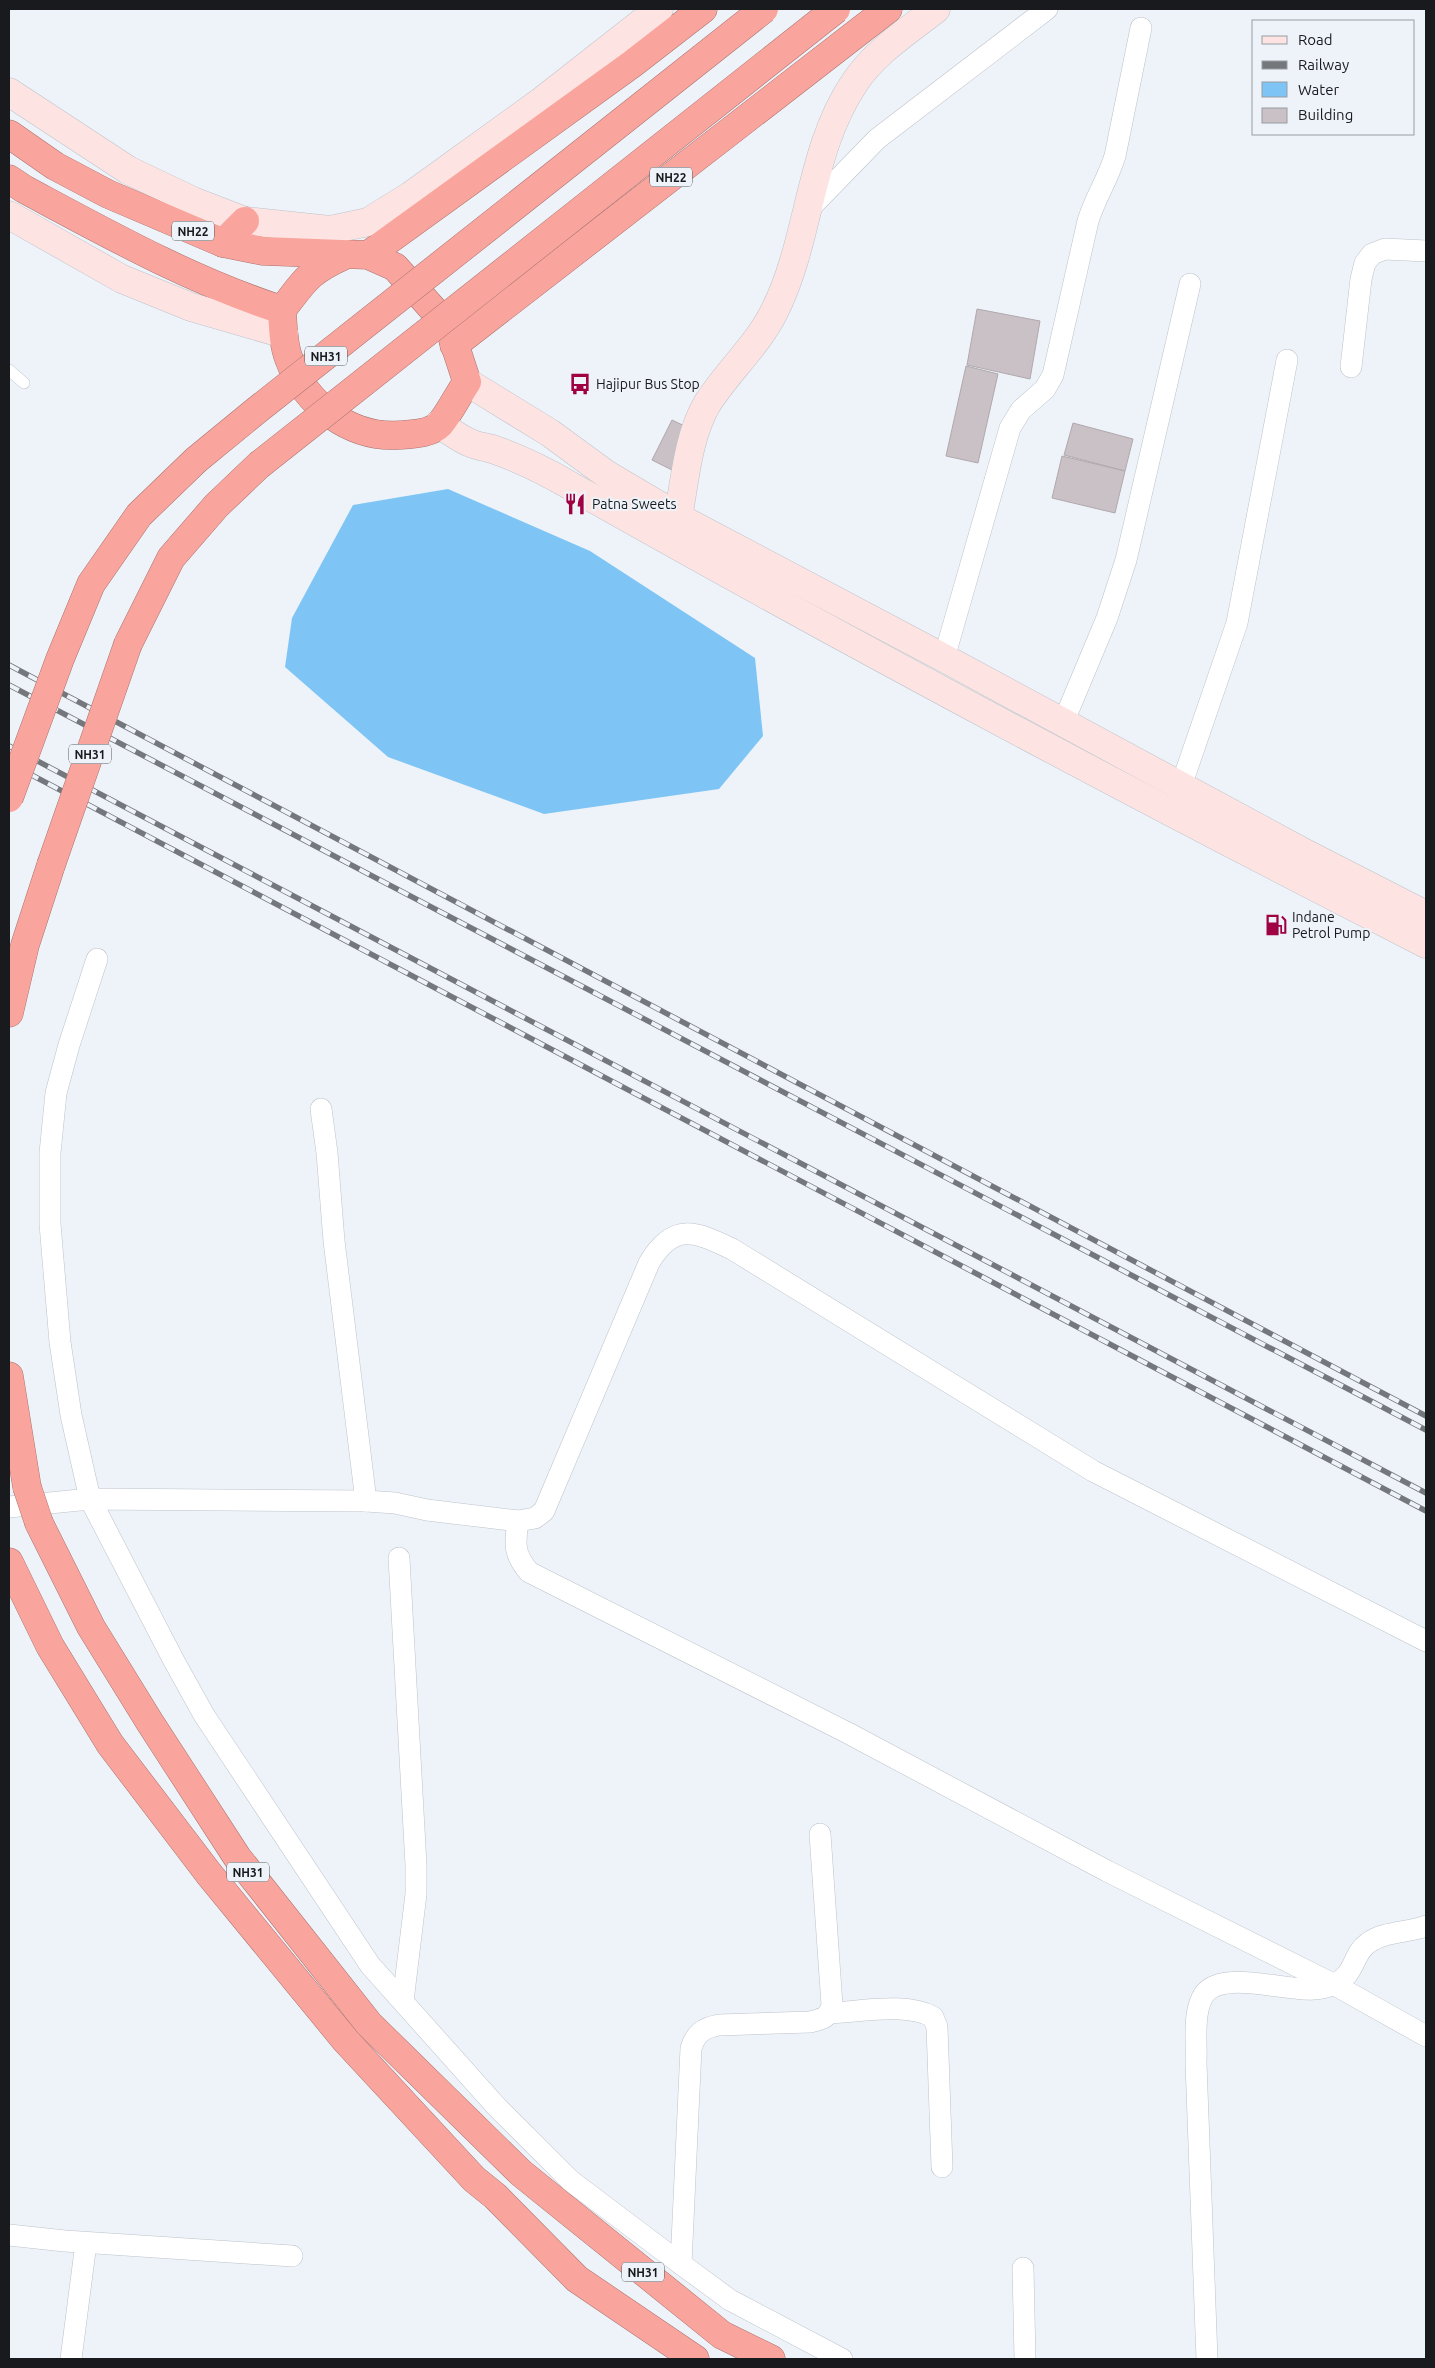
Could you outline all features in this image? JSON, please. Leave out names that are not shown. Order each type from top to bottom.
[{"type":"highway","points":[[454,345],[467,382],[439,424],[421,433],[389,436],[362,430],[332,416],[311,398],[289,359],[283,322],[306,277],[317,268],[355,255],[632,64],[703,9]]},
{"type":"highway","name":"NH31","points":[[9,798],[60,659],[91,584],[139,515],[196,460],[234,429],[764,9]]},
{"type":"highway","name":"NH31","points":[[9,1013],[25,945],[128,644],[171,558],[216,506],[259,465],[836,9]]},
{"type":"highway","name":"NH22","points":[[9,134],[55,166],[108,194],[223,243],[263,251],[355,255],[395,267],[449,327],[454,345],[888,9]]},
{"type":"highway","points":[[16,184],[189,273],[230,291],[283,322]]},
{"type":"highway","points":[[223,243],[244,221]]},
{"type":"highway","name":"NH31","points":[[9,1376],[27,1487],[39,1523],[91,1627],[237,1857],[369,2024],[521,2173],[722,2335],[771,2359]]},
{"type":"highway","name":"NH31","points":[[9,1562],[50,1646],[110,1744],[204,1866],[346,2040],[474,2179],[495,2196],[576,2279],[695,2359]]},
{"type":"highway","points":[[495,2196],[521,2173]]},
{"type":"main road","points":[[9,92],[128,170],[192,201],[244,221],[330,230],[368,222],[410,196],[543,100],[658,9]]},
{"type":"main road","points":[[678,517],[695,436],[706,406],[773,314],[793,270],[813,186],[833,121],[855,81],[868,66],[936,9]]},
{"type":"main road","points":[[9,215],[122,279],[191,307],[283,322]]},
{"type":"main road","points":[[467,382],[550,433],[606,474],[678,517],[1181,786],[1358,895],[1426,944]]},
{"type":"main road","points":[[439,424],[472,444],[525,462],[567,484],[700,560],[918,680],[1358,895],[1426,915]]},
{"type":"street","points":[[809,209],[877,139],[1047,9]]},
{"type":"street","points":[[944,658],[1010,428],[1021,410],[1045,389],[1053,375],[1088,220],[1094,200],[1110,174],[1115,156],[1141,28]]},
{"type":"street","points":[[1351,368],[1361,279],[1365,263],[1372,254],[1385,248],[1426,251]]},
{"type":"street","points":[[1063,723],[1107,618],[1126,560],[1190,284]]},
{"type":"street","points":[[1181,786],[1237,623],[1287,360]]},
{"type":"street","points":[[97,960],[68,1045],[56,1093],[50,1154],[50,1224],[60,1342],[71,1415],[90,1499],[174,1661],[204,1715],[370,1965],[496,2106],[571,2181],[730,2300],[842,2359]]},
{"type":"street","points":[[321,1109],[327,1153],[334,1242],[366,1501]]},
{"type":"street","points":[[9,1507],[90,1499],[366,1501],[395,1503],[427,1510],[518,1521],[535,1518],[544,1511],[645,1272],[657,1250],[669,1239],[682,1233],[695,1233],[732,1248],[1093,1471],[1426,1642]]},
{"type":"street","points":[[518,1521],[515,1546],[518,1560],[529,1572],[848,1733],[1107,1872],[1333,1984],[1426,2036]]},
{"type":"street","points":[[399,1558],[416,1865],[416,1894],[403,2001]]},
{"type":"street","points":[[820,1834],[832,2005],[830,2013]]},
{"type":"street","points":[[1207,2359],[1196,2062],[1198,2016],[1202,1998],[1210,1987],[1227,1982],[1314,1989],[1333,1984],[1348,1975],[1367,1943],[1383,1936],[1426,1926]]},
{"type":"street","points":[[681,2264],[691,2048],[695,2036],[705,2028],[719,2025],[810,2022],[822,2019],[830,2013],[908,2008],[924,2012],[933,2017],[936,2028],[942,2168]]},
{"type":"street","points":[[9,2235],[292,2256]]},
{"type":"street","points":[[71,2359],[86,2242]]},
{"type":"street","points":[[1023,2268],[1025,2359]]},
{"type":"lane","points":[[9,370],[24,383]]},
{"type":"water","points":[[448,489],[590,551],[755,658],[763,736],[719,789],[544,814],[388,757],[285,667],[292,618],[353,505]]},
{"type":"building","points":[[977,309],[1040,321],[1030,379],[967,365]]},
{"type":"building","points":[[966,366],[998,374],[978,463],[946,456]]},
{"type":"building","points":[[672,420],[691,429],[672,470],[652,460]]},
{"type":"building","points":[[1073,423],[1133,439],[1125,471],[1064,455]]},
{"type":"building","points":[[1062,456],[1125,471],[1115,513],[1052,498]]},
{"type":"railway","points":[[9,665],[1426,1416]]},
{"type":"railway","points":[[9,685],[1426,1430]]},
{"type":"railway","points":[[9,746],[1426,1493]]},
{"type":"railway","points":[[9,763],[1426,1511]]},
{"type":"place","name":"Hajipur Bus Stop","points":[[580,384]]},
{"type":"place","name":"Patna Sweets","points":[[575,504]]},
{"type":"place","name":"Indane Petrol Pump","points":[[1276,925]]}]
